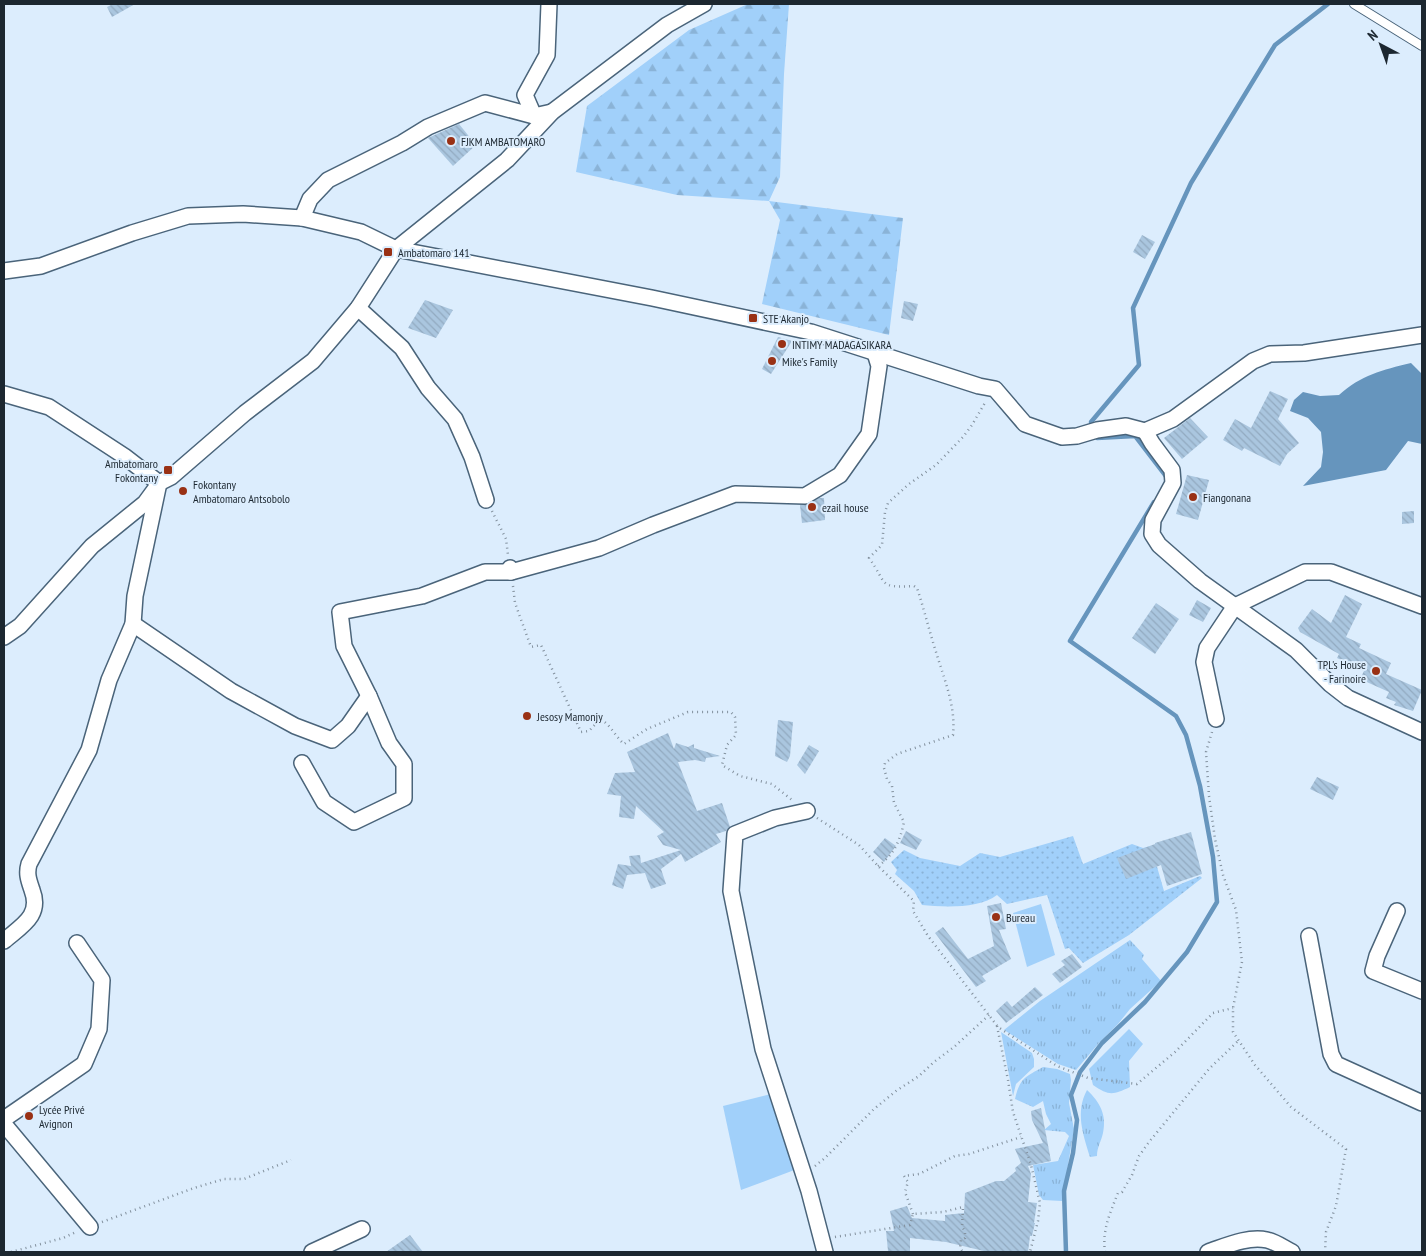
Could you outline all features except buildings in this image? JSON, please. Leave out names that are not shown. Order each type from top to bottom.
[{"type":"street","points":[[534,116],[525,95],[547,55],[549,4]]},
{"type":"street","points":[[4,636],[20,626],[92,546],[145,503],[160,483],[171,477],[245,413],[313,361],[358,308],[396,249],[507,160],[552,112],[667,25],[704,4]]},
{"type":"street","points":[[302,218],[310,199],[328,180],[402,144],[428,127],[485,103],[534,116],[552,112]]},
{"type":"street","points":[[4,271],[42,266],[132,233],[188,216],[243,214],[302,218],[361,232],[396,249],[652,298],[811,332],[979,386],[995,389],[1025,424],[1062,437],[1126,426],[1145,430],[1173,419],[1253,361],[1270,354],[1304,353],[1422,335]]},
{"type":"street","points":[[358,308],[402,348],[428,388],[455,419],[472,457],[486,500]]},
{"type":"street","points":[[302,762],[324,802],[354,822],[404,798],[404,764],[388,744],[369,696],[344,646],[340,612],[422,596],[486,572],[511,570],[599,548],[735,494],[805,496],[840,475],[869,434],[879,366],[875,353]]},
{"type":"street","points":[[4,394],[49,407],[124,456],[160,483]]},
{"type":"street","points":[[1145,430],[1172,470],[1173,482],[1153,520],[1152,534],[1159,546],[1193,575],[1296,650],[1330,684],[1348,698],[1422,732]]},
{"type":"street","points":[[4,940],[25,923],[35,908],[35,897],[28,879],[27,871],[29,864],[89,750],[109,680],[133,624],[134,596],[160,483]]},
{"type":"street","points":[[1216,719],[1204,662],[1207,648],[1235,606],[1304,572],[1331,572],[1422,606]]},
{"type":"street","points":[[133,624],[231,692],[295,726],[332,740],[348,726],[369,696]]},
{"type":"street","points":[[807,811],[776,818],[735,834],[731,891],[763,1049],[804,1175],[823,1246]]},
{"type":"street","points":[[1397,911],[1377,956],[1373,971],[1422,991]]},
{"type":"street","points":[[1309,936],[1333,1061],[1422,1103]]},
{"type":"street","points":[[4,1119],[84,1064],[99,1029],[102,980],[77,943]]},
{"type":"street","points":[[4,1124],[90,1227]]},
{"type":"street","points":[[312,1252],[362,1229]]},
{"type":"street","points":[[1208,1252],[1244,1240],[1266,1240],[1292,1252]]},
{"type":"lane","points":[[1354,4],[1422,46]]},
{"type":"path","points":[[878,866],[896,848],[904,822],[894,802],[892,786],[887,779],[884,768],[885,762],[897,754],[953,735],[954,722],[950,698],[917,588],[914,586],[893,587],[885,584],[869,558],[882,545],[885,512],[888,503],[909,484],[936,465],[963,437],[995,389]]},
{"type":"path","points":[[486,500],[506,539],[515,603],[531,647],[541,645],[581,732],[589,731],[600,719],[607,723],[618,739],[624,744],[647,730],[688,712],[731,712],[734,717],[736,735],[727,745],[722,764],[740,776],[772,784],[807,811],[859,845],[914,901],[913,911],[928,936],[995,1023],[1006,1033],[1057,1066],[1088,1078],[1137,1084],[1175,1052],[1213,1013],[1233,1008]]},
{"type":"path","points":[[1216,719],[1206,752],[1209,796],[1215,839],[1223,875],[1236,910],[1242,962],[1233,1008],[1233,1032],[1254,1065],[1291,1107],[1346,1149],[1336,1206],[1326,1232],[1325,1252]]},
{"type":"path","points":[[804,1175],[825,1158],[874,1109],[896,1091],[919,1076],[971,1033],[989,1015]]},
{"type":"path","points":[[995,1023],[999,1032],[1013,1112],[1040,1203],[1030,1252]]},
{"type":"path","points":[[1105,1252],[1106,1222],[1118,1193],[1122,1192],[1126,1186],[1139,1156],[1209,1069],[1239,1040]]},
{"type":"path","points":[[823,1246],[910,1225],[912,1214],[905,1192],[908,1182],[904,1176],[919,1174],[955,1156],[969,1154],[1021,1137]]},
{"type":"path","points":[[11,1252],[62,1238],[194,1188],[224,1179],[244,1179],[290,1160]]},
{"type":"path","points":[[912,1214],[943,1212],[963,1207],[962,1227],[965,1231],[965,1238],[961,1240],[960,1248],[963,1252]]},
{"type":"green space","points":[[748,4],[789,4],[780,177],[769,201],[677,195],[576,172],[587,106],[689,30]]},
{"type":"green space","points":[[769,201],[903,218],[889,335],[762,304],[780,220]]},
{"type":"green space","points":[[1073,836],[1083,864],[1132,844],[1143,848],[1151,846],[1164,891],[1200,876],[1202,878],[1129,935],[1083,963],[1069,948],[1065,949],[1047,895],[1007,904],[997,895],[990,900],[971,905],[922,905],[914,891],[895,874],[897,870],[891,862],[904,850],[920,858],[960,866],[980,853],[1000,857]]},
{"type":"green space","points":[[1041,904],[1055,955],[1027,967],[1013,913]]},
{"type":"green space","points":[[1130,940],[1144,955],[1142,959],[1161,981],[1130,1009],[1076,1070],[1058,1064],[1004,1030],[1040,1001]]},
{"type":"green space","points":[[1129,1029],[1143,1044],[1129,1061],[1130,1087],[1119,1092],[1107,1093],[1093,1085],[1089,1069]]},
{"type":"green space","points":[[1001,1032],[1032,1053],[1034,1059],[1034,1067],[1016,1084],[1013,1096]]},
{"type":"green space","points":[[1043,1067],[1057,1069],[1070,1074],[1071,1080],[1069,1103],[1074,1129],[1062,1201],[1043,1200],[1039,1195],[1033,1165],[1058,1161],[1069,1136],[1065,1132],[1044,1130],[1051,1124],[1043,1101],[1033,1107],[1015,1099],[1021,1082]]},
{"type":"green space","points":[[1087,1090],[1099,1104],[1104,1120],[1097,1156],[1090,1157],[1081,1123],[1081,1107]]},
{"type":"green space","points":[[775,1093],[797,1169],[741,1190],[723,1106]]},
{"type":"shaded area","points":[[1411,363],[1422,374],[1422,444],[1408,441],[1386,470],[1303,486],[1321,467],[1323,452],[1321,432],[1308,418],[1290,411],[1294,400],[1303,392],[1320,396],[1339,395],[1364,378]]},
{"type":"waterway","points":[[1168,479],[1135,436],[1097,438],[1091,422],[1139,365],[1133,308],[1191,183],[1275,45],[1328,4]]},
{"type":"waterway","points":[[1066,1252],[1064,1191],[1073,1153],[1077,1120],[1071,1095],[1080,1072],[1102,1043],[1145,1002],[1187,952],[1217,902],[1213,857],[1200,786],[1186,735],[1176,716],[1070,641],[1154,502]]},
{"type":"place","name":"FJKM AMBATOMARO","points":[[451,141]]},
{"type":"place","name":"Ambatomaro 141","points":[[388,252]]},
{"type":"place","name":"STE Akanjo","points":[[753,318]]},
{"type":"place","name":"INTIMY MADAGASIKARA","points":[[782,344]]},
{"type":"place","name":"Mike's Family","points":[[772,361]]},
{"type":"place","name":"Ambatomaro Fokontany","points":[[168,470]]},
{"type":"place","name":"Fokontany Ambatomaro Antsobolo","points":[[183,491]]},
{"type":"place","name":"Fiangonana","points":[[1193,497]]},
{"type":"place","name":"ezail house","points":[[812,507]]},
{"type":"place","name":"TPL's House - Farinoire","points":[[1376,671]]},
{"type":"place","name":"Jesosy Mamonjy","points":[[527,716]]},
{"type":"place","name":"Bureau","points":[[996,917]]},
{"type":"place","name":"Lycée Privé Avignon","points":[[29,1116]]}]
